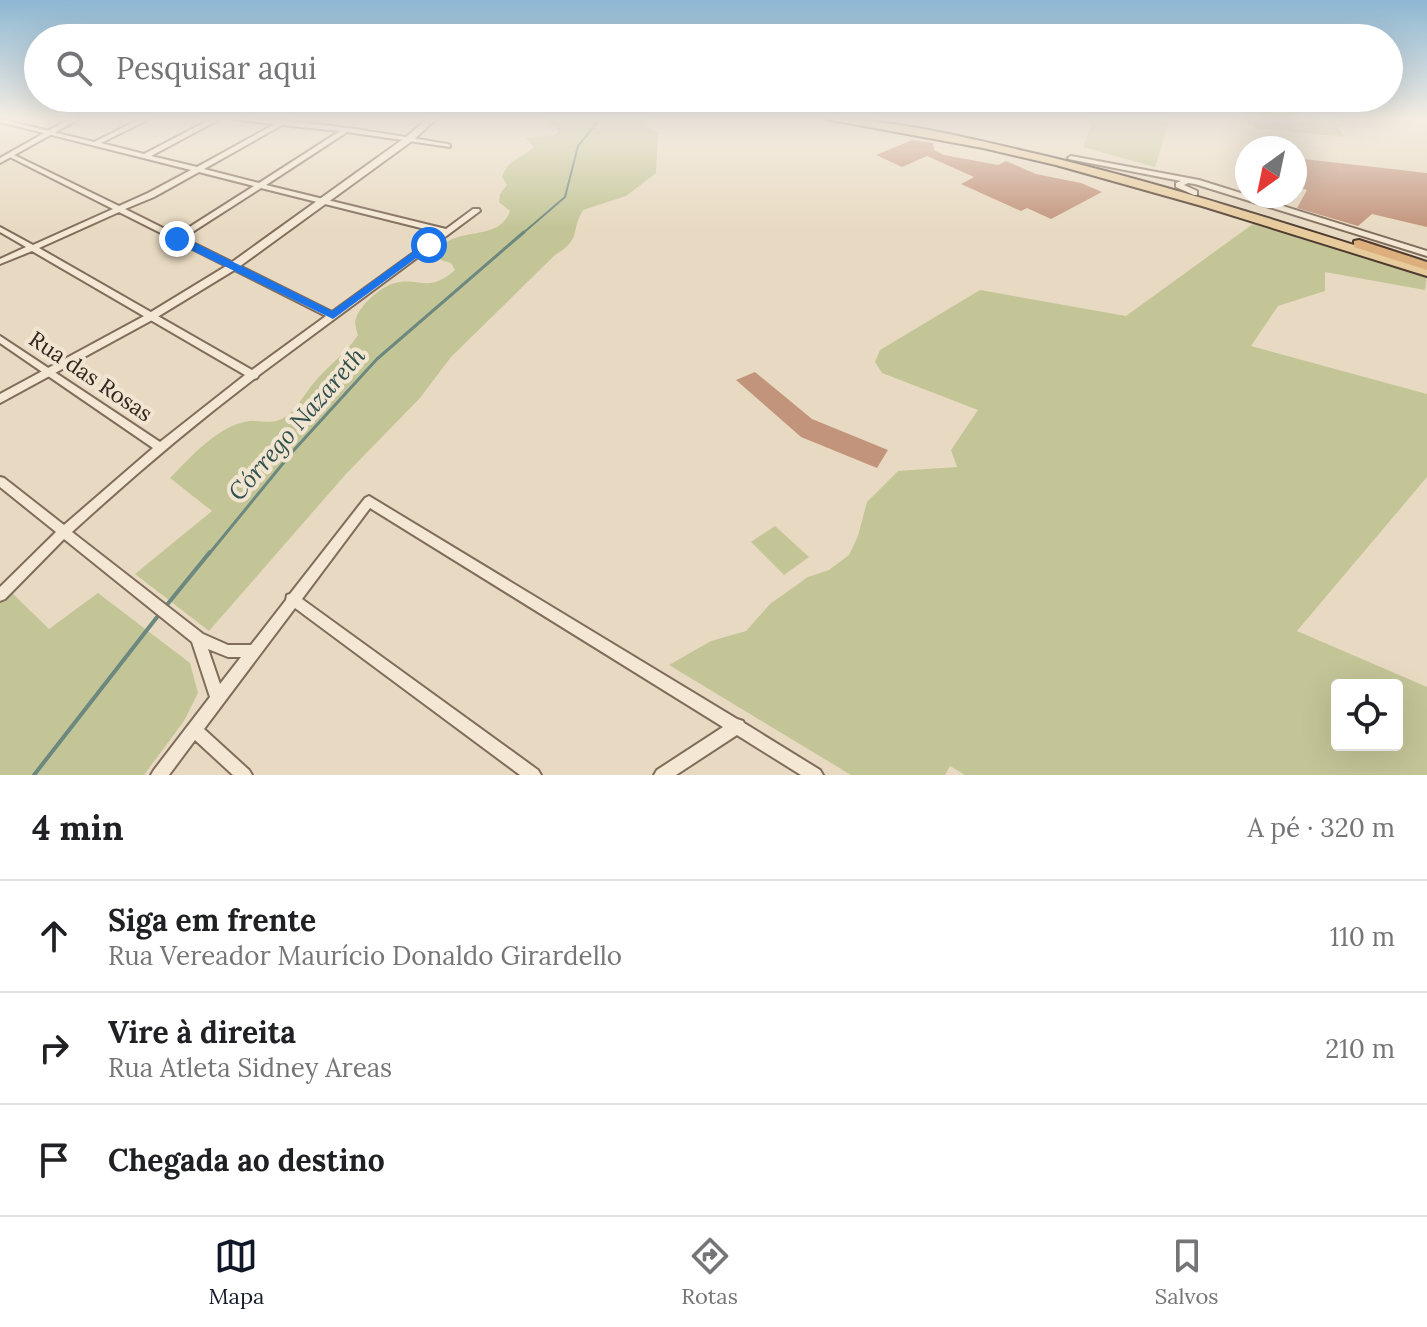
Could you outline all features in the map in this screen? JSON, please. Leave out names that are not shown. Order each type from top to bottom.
[{"type":"highway","points":[[1359,244],[1427,264]]},
{"type":"main road","points":[[1035,155],[1071,163],[1427,272]]},
{"type":"main road","points":[[1058,155],[1195,188],[1359,244]]},
{"type":"street","points":[[0,161],[10,155]]},
{"type":"street","points":[[10,155],[333,316]]},
{"type":"street","points":[[141,155],[447,232]]},
{"type":"street","points":[[0,262],[120,210],[225,155]]},
{"type":"street","points":[[177,239],[306,155]]},
{"type":"street","points":[[0,399],[150,317],[232,267],[387,155]]},
{"type":"street","points":[[1195,188],[1427,254]]},
{"type":"street","points":[[0,595],[63,531],[160,447],[476,211]]},
{"type":"street","points":[[0,229],[254,376]]},
{"type":"street","name":"Rua das Rosas","points":[[0,339],[160,447]]},
{"type":"street","points":[[0,481],[198,638],[228,651],[254,651]]},
{"type":"street","points":[[159,775],[369,501],[815,775]]},
{"type":"street","points":[[292,599],[533,775]]},
{"type":"street","points":[[198,638],[217,697]]},
{"type":"street","points":[[662,775],[738,726]]},
{"type":"street","points":[[193,729],[244,775]]},
{"type":"green space","points":[[522,155],[657,155],[656,173],[626,196],[583,210],[569,244],[451,357],[420,398],[346,474],[209,631],[135,574],[212,511],[170,478],[205,444],[226,429],[249,421],[276,421],[290,413],[358,335],[357,316],[377,293],[395,283],[437,281],[455,270],[451,263],[441,260],[437,252],[454,238],[486,231],[504,221],[510,211],[499,202],[500,194],[507,185],[502,177],[511,163]]},
{"type":"green space","points":[[1112,155],[1159,155],[1155,167]]},
{"type":"green space","points":[[1257,221],[1427,275],[1425,290],[1325,272],[1325,291],[1278,306],[1251,346],[1427,394],[1427,477],[1297,631],[1427,687],[1427,775],[965,775],[950,766],[945,775],[851,775],[669,665],[711,641],[746,631],[770,604],[808,577],[829,570],[849,555],[858,536],[867,502],[898,471],[957,467],[951,450],[978,410],[882,373],[875,362],[880,350],[980,290],[1126,316]]},
{"type":"green space","points":[[775,526],[809,557],[784,575],[751,542]]},
{"type":"green space","points":[[7,588],[49,629],[98,593],[190,663],[198,693],[184,721],[144,775],[0,775],[0,595]]},
{"type":"building","points":[[876,155],[945,155],[998,165],[1006,161],[1036,174],[1081,183],[1102,192],[1051,219],[1027,208],[1021,211],[961,184],[974,177],[927,156],[902,167]]},
{"type":"building","points":[[1307,159],[1427,173],[1427,227],[1372,214],[1358,226],[1297,208],[1307,208]]},
{"type":"building","points":[[755,372],[812,419],[888,450],[877,468],[801,437],[736,380]]},
{"type":"waterway","name":"Córrego Nazareth","points":[[522,234],[565,197],[576,155]]},
{"type":"waterway","name":"Córrego Nazareth","points":[[209,554],[294,450],[377,359],[524,232]]},
{"type":"waterway","name":"Córrego Nazareth","points":[[166,606],[210,552]]},
{"type":"waterway","name":"Córrego Nazareth","points":[[34,775],[161,612]]},
{"type":"route","points":[[177,239],[333,316],[429,245]]}]
